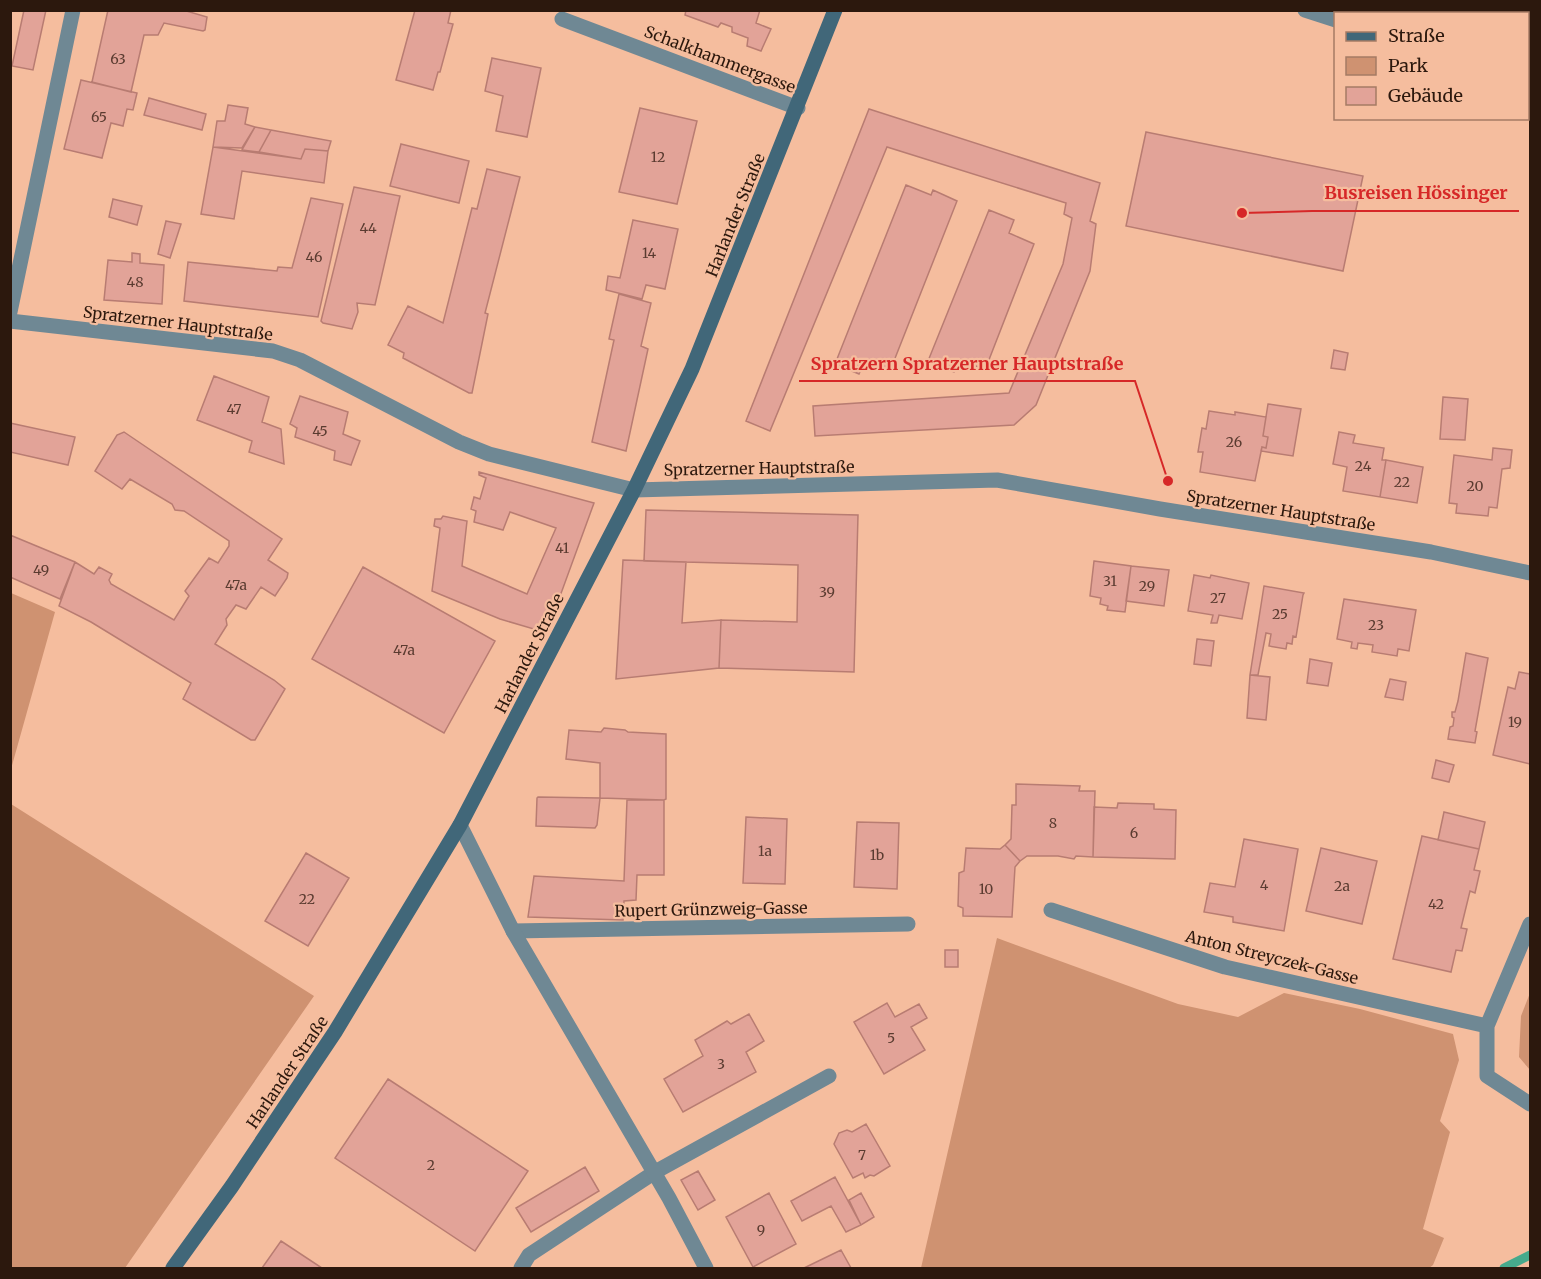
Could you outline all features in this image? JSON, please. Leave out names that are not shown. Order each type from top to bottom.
[{"type":"main road","name":"Harlander Straße","points":[[173,1269],[232,1186],[335,1032],[460,825],[634,489],[692,369],[798,108],[835,10]]},
{"type":"street","points":[[10,312],[73,10]]},
{"type":"street","points":[[1305,10],[1334,20]]},
{"type":"street","name":"Schalkhammergasse","points":[[562,20],[798,108]]},
{"type":"street","name":"Spratzerner Hauptstraße","points":[[10,321],[273,351],[300,360],[459,442],[489,454],[634,489],[997,480],[1160,509],[1431,552],[1530,573]]},
{"type":"street","points":[[460,825],[513,931],[655,1172],[706,1269]]},
{"type":"street","name":"Anton Streyczek-Gasse","points":[[1052,910],[1224,967],[1487,1026]]},
{"type":"street","name":"Rupert Grünzweig-Gasse","points":[[513,931],[908,924]]},
{"type":"street","points":[[1530,924],[1487,1026],[1487,1076],[1530,1104]]},
{"type":"street","points":[[521,1269],[529,1255],[655,1172],[830,1076]]},
{"type":"green space","points":[[11,593],[55,612],[11,769]]},
{"type":"green space","points":[[11,804],[314,996],[125,1268],[11,1268]]},
{"type":"green space","points":[[997,938],[1178,1004],[1238,1017],[1284,993],[1360,1009],[1453,1034],[1459,1060],[1440,1121],[1450,1132],[1423,1229],[1444,1238],[1433,1265],[1429,1268],[921,1268]]},
{"type":"green space","points":[[1530,993],[1530,1070],[1519,1057],[1521,1016]]},
{"type":"building","points":[[24,10],[46,10],[33,70],[12,66]]},
{"type":"building","points":[[108,10],[183,10],[207,17],[203,31],[164,23],[158,35],[144,35],[131,92],[92,82]]},
{"type":"building","points":[[415,10],[451,10],[448,23],[453,24],[433,90],[396,80]]},
{"type":"building","points":[[686,10],[760,10],[756,23],[771,29],[761,51],[747,46],[748,38],[732,32],[732,27],[721,23],[718,27],[685,15]]},
{"type":"building","points":[[492,58],[541,68],[527,137],[496,131],[503,96],[485,91]]},
{"type":"building","points":[[81,80],[137,93],[133,110],[127,109],[123,126],[111,123],[102,158],[64,149]]},
{"type":"building","points":[[149,98],[206,114],[202,130],[144,115]]},
{"type":"building","points":[[228,105],[248,108],[245,124],[255,127],[242,148],[213,147],[217,121],[225,121]]},
{"type":"building","points":[[640,108],[697,121],[677,204],[619,192]]},
{"type":"building","points":[[869,109],[1100,183],[1090,221],[1096,224],[1090,271],[1036,405],[1014,425],[815,436],[813,406],[1009,393],[1063,264],[1072,218],[1064,214],[1066,203],[887,147],[770,431],[746,421]]},
{"type":"building","points":[[255,127],[271,130],[259,152],[242,150]]},
{"type":"building","points":[[271,130],[331,141],[328,151],[305,149],[301,159],[259,152]]},
{"type":"building","points":[[1146,132],[1363,176],[1343,271],[1126,226]]},
{"type":"building","points":[[401,144],[469,161],[459,203],[390,186]]},
{"type":"building","points":[[213,147],[301,159],[305,149],[328,151],[324,183],[242,171],[234,219],[201,214]]},
{"type":"building","points":[[487,169],[520,177],[485,313],[488,314],[472,393],[469,393],[403,358],[404,353],[388,345],[408,306],[443,323],[472,208],[477,209]]},
{"type":"building","points":[[906,185],[931,195],[933,190],[957,201],[890,371],[865,360],[859,374],[835,364]]},
{"type":"building","points":[[354,187],[400,196],[375,305],[357,303],[358,312],[352,329],[321,321]]},
{"type":"building","points":[[311,198],[343,204],[318,317],[184,301],[188,262],[277,271],[278,267],[292,268]]},
{"type":"building","points":[[113,199],[142,206],[137,225],[109,217]]},
{"type":"building","points":[[989,210],[1014,220],[1009,233],[1034,244],[985,370],[959,359],[954,372],[928,361]]},
{"type":"building","points":[[633,220],[678,229],[665,289],[646,285],[642,299],[606,290],[608,276],[620,278]]},
{"type":"building","points":[[166,221],[181,224],[170,258],[158,254]]},
{"type":"building","points":[[132,253],[140,254],[140,263],[164,265],[162,304],[104,300],[108,260],[132,262]]},
{"type":"building","points":[[619,294],[651,303],[641,346],[648,349],[626,451],[592,442],[614,340],[609,339]]},
{"type":"building","points":[[1334,350],[1348,353],[1345,370],[1331,368]]},
{"type":"building","points":[[214,376],[269,397],[262,422],[281,429],[284,464],[249,452],[252,441],[197,420]]},
{"type":"building","points":[[300,396],[348,412],[343,434],[360,441],[351,465],[334,460],[335,451],[295,437],[297,428],[290,424]]},
{"type":"building","points":[[1443,397],[1468,399],[1465,440],[1440,439]]},
{"type":"building","points":[[1268,404],[1301,409],[1293,456],[1261,451],[1262,447],[1266,448],[1268,437],[1263,436]]},
{"type":"building","points":[[1209,411],[1266,417],[1263,436],[1268,437],[1266,448],[1262,447],[1255,481],[1200,472],[1203,452],[1198,452],[1202,428],[1206,429]]},
{"type":"building","points":[[10,423],[75,437],[68,465],[10,452]]},
{"type":"building","points":[[124,432],[282,539],[268,560],[288,573],[287,578],[275,596],[261,587],[246,609],[236,605],[226,619],[227,625],[215,644],[285,689],[255,740],[251,740],[183,699],[191,683],[91,622],[59,606],[75,562],[94,574],[99,567],[112,574],[109,580],[111,584],[174,620],[189,596],[185,591],[209,558],[218,563],[229,546],[229,541],[184,511],[175,510],[172,504],[130,479],[122,489],[95,471],[117,435]]},
{"type":"building","points":[[1339,432],[1355,435],[1353,443],[1384,448],[1382,460],[1386,460],[1380,497],[1343,491],[1347,467],[1333,464]]},
{"type":"building","points":[[1493,448],[1512,450],[1510,468],[1502,469],[1497,508],[1489,507],[1488,516],[1456,513],[1457,504],[1449,503],[1454,455],[1492,460]]},
{"type":"building","points":[[1386,460],[1423,467],[1417,503],[1380,497]]},
{"type":"building","points":[[479,472],[594,503],[559,599],[537,630],[500,619],[432,591],[440,528],[434,526],[435,519],[441,519],[443,516],[467,521],[462,566],[527,594],[556,528],[510,512],[503,530],[474,522],[476,511],[471,509],[474,497],[480,499],[486,478],[479,475]]},
{"type":"building","points":[[646,510],[858,515],[854,672],[719,668],[721,620],[797,622],[798,565],[644,561]]},
{"type":"building","points":[[10,535],[75,562],[60,599],[10,577]]},
{"type":"building","points":[[623,560],[686,562],[682,623],[721,620],[719,668],[616,679]]},
{"type":"building","points":[[1094,561],[1131,566],[1125,612],[1107,610],[1108,606],[1100,604],[1101,598],[1090,596]]},
{"type":"building","points":[[1131,566],[1169,570],[1164,606],[1126,601]]},
{"type":"building","points":[[363,567],[495,641],[444,733],[312,659]]},
{"type":"building","points":[[1194,575],[1210,578],[1211,575],[1249,583],[1242,619],[1219,615],[1217,623],[1211,623],[1213,615],[1188,611]]},
{"type":"building","points":[[1264,586],[1304,593],[1296,637],[1293,636],[1292,644],[1287,643],[1286,649],[1269,646],[1271,634],[1266,633],[1258,675],[1250,675]]},
{"type":"building","points":[[1344,599],[1416,610],[1409,651],[1398,649],[1397,656],[1372,652],[1373,645],[1358,643],[1357,649],[1351,648],[1352,642],[1337,639]]},
{"type":"building","points":[[1197,639],[1214,641],[1211,666],[1194,664]]},
{"type":"building","points":[[1466,653],[1488,658],[1475,731],[1477,732],[1475,743],[1448,739],[1450,727],[1453,726],[1452,712],[1455,712],[1458,701]]},
{"type":"building","points":[[1310,659],[1332,663],[1328,686],[1307,683]]},
{"type":"building","points":[[1519,672],[1530,674],[1530,764],[1493,755],[1508,687],[1515,689]]},
{"type":"building","points":[[1250,675],[1270,677],[1266,720],[1247,718]]},
{"type":"building","points":[[1390,679],[1406,682],[1403,700],[1385,697]]},
{"type":"building","points":[[604,728],[666,734],[666,799],[600,798],[600,763],[566,759],[569,730],[601,732]]},
{"type":"building","points":[[1436,760],[1454,765],[1449,782],[1432,778]]},
{"type":"building","points":[[1016,784],[1080,786],[1079,791],[1095,791],[1093,857],[1076,856],[1074,859],[1058,856],[1027,856],[1020,861],[1005,845],[1011,839],[1012,805],[1016,805]]},
{"type":"building","points":[[538,797],[600,798],[597,825],[595,828],[536,826]]},
{"type":"building","points":[[627,800],[664,800],[664,875],[637,875],[636,900],[624,901],[623,920],[528,917],[534,876],[624,881]]},
{"type":"building","points":[[1118,803],[1154,804],[1154,809],[1176,810],[1175,859],[1093,857],[1094,807],[1117,808]]},
{"type":"building","points":[[1444,812],[1485,822],[1479,849],[1438,840]]},
{"type":"building","points":[[746,817],[787,819],[785,884],[743,883]]},
{"type":"building","points":[[857,822],[899,823],[897,889],[854,887]]},
{"type":"building","points":[[1422,836],[1479,849],[1474,870],[1480,871],[1475,893],[1470,891],[1461,928],[1467,929],[1462,951],[1456,950],[1451,972],[1393,959]]},
{"type":"building","points":[[1244,839],[1298,849],[1284,931],[1233,922],[1233,917],[1204,912],[1210,883],[1235,887]]},
{"type":"building","points":[[1005,845],[1020,861],[1015,867],[1012,917],[963,916],[963,908],[958,906],[959,873],[964,871],[966,848],[1000,849]]},
{"type":"building","points":[[1321,848],[1377,861],[1362,924],[1306,911]]},
{"type":"building","points":[[306,853],[349,878],[308,946],[265,921]]},
{"type":"building","points":[[945,950],[958,950],[958,967],[945,967]]},
{"type":"building","points":[[887,1003],[895,1017],[919,1004],[927,1018],[911,1027],[925,1050],[884,1074],[854,1022]]},
{"type":"building","points":[[749,1014],[764,1041],[746,1052],[756,1072],[683,1112],[664,1079],[703,1056],[695,1040],[727,1021],[731,1024]]},
{"type":"building","points":[[388,1079],[528,1171],[475,1251],[335,1158]]},
{"type":"building","points":[[866,1124],[890,1166],[874,1176],[870,1175],[865,1178],[863,1173],[853,1178],[834,1144],[839,1133],[847,1130],[852,1132]]},
{"type":"building","points":[[585,1167],[599,1191],[531,1232],[516,1208]]},
{"type":"building","points":[[698,1171],[715,1200],[698,1210],[681,1180]]},
{"type":"building","points":[[835,1177],[861,1225],[846,1232],[831,1206],[802,1221],[791,1201]]},
{"type":"building","points":[[769,1193],[796,1244],[753,1267],[726,1217]]},
{"type":"building","points":[[861,1193],[874,1217],[861,1225],[849,1200]]},
{"type":"building","points":[[281,1241],[322,1268],[262,1268]]},
{"type":"building","points":[[841,1250],[851,1268],[804,1268]]},
{"type":"waterway","points":[[1504,1268],[1530,1255]]},
{"type":"place","name":"Busreisen Hössinger","points":[[1242,213]]},
{"type":"place","name":"Spratzern Spratzerner Hauptstraße","points":[[1168,481]]}]
